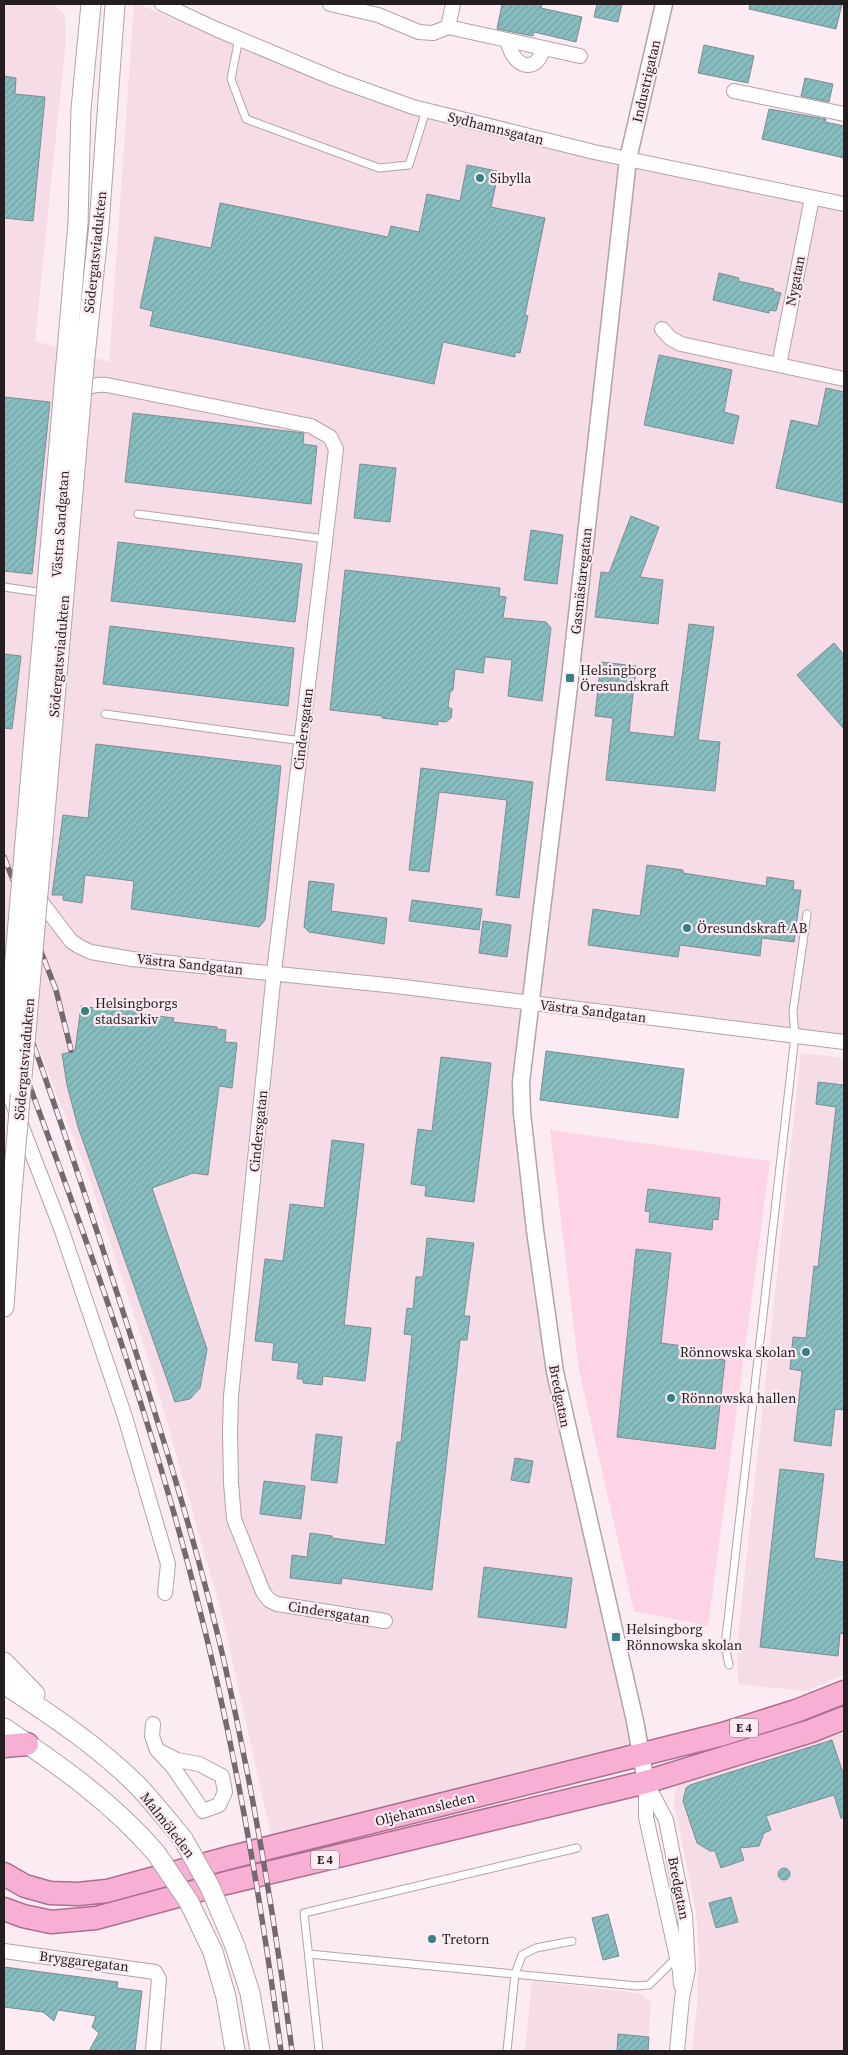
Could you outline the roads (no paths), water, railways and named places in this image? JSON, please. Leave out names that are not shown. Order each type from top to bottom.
[{"type":"highway","name":"Oljehamnsleden","points":[[4,1874],[25,1886],[50,1893],[78,1894],[107,1891],[238,1855],[740,1730],[796,1712],[844,1692]]},
{"type":"highway","name":"Oljehamnsleden","points":[[4,1909],[23,1916],[50,1922],[96,1918],[226,1883],[646,1782],[810,1731],[844,1718]]},
{"type":"highway","points":[[4,1746],[27,1744]]},
{"type":"main road","name":"Södergatsviadukten","points":[[4,1087],[78,223],[81,109],[91,4]]},
{"type":"main road","name":"Södergatsviadukten","points":[[4,1308],[11,1203],[84,366],[99,225],[115,4]]},
{"type":"main road","points":[[4,1662],[24,1684],[101,1753]]},
{"type":"main road","name":"Malmöleden","points":[[4,1684],[47,1712],[101,1753],[142,1790],[183,1839],[210,1887],[235,1946],[250,1993],[260,2051]]},
{"type":"main road","points":[[4,1700],[101,1753]]},
{"type":"main road","name":"Malmöleden","points":[[4,1728],[96,1793],[136,1830],[156,1853],[189,1902],[213,1952],[226,1997],[235,2051]]},
{"type":"street","name":"Sydhamnsgatan","points":[[162,4],[335,78],[426,110],[501,130],[628,159],[844,204]]},
{"type":"street","points":[[330,4],[378,15],[419,32],[433,33],[448,27],[580,56]]},
{"type":"street","points":[[448,27],[453,4]]},
{"type":"street","name":"Industrigatan","points":[[628,159],[664,4]]},
{"type":"street","points":[[507,40],[512,54],[520,62],[528,66],[536,64],[542,57],[543,48]]},
{"type":"street","points":[[734,91],[844,114]]},
{"type":"street","name":"Gasmästaregatan","points":[[531,1003],[628,159]]},
{"type":"street","name":"Nygatan","points":[[779,365],[812,198]]},
{"type":"street","points":[[662,329],[670,338],[682,344],[844,379]]},
{"type":"street","name":"Västra Sandgatan","points":[[325,539],[336,450],[330,437],[318,428],[94,384],[81,392],[72,405],[68,420],[30,884],[36,897],[71,940],[91,952],[132,958],[274,972],[844,1042]]},
{"type":"street","name":"Cindersgatan","points":[[325,539],[274,972],[231,1396],[230,1466],[234,1519],[262,1592],[269,1600],[277,1604],[385,1621]]},
{"type":"street","name":"Bredgatan","points":[[531,1003],[521,1082],[522,1113],[548,1326],[564,1418],[641,1756],[646,1782],[646,1817],[677,1958],[682,1998]]},
{"type":"street","points":[[4,1081],[61,1228],[125,1416],[168,1564],[165,1593]]},
{"type":"street","points":[[153,1724],[152,1736],[157,1750],[173,1767],[202,1811],[219,1805],[225,1792],[222,1776],[199,1764],[177,1760],[157,1750]]},
{"type":"street","name":"Bredgatan","points":[[646,1782],[666,1820],[685,1916],[688,1969],[682,1998],[678,2051]]},
{"type":"street","name":"Bryggaregatan","points":[[4,1951],[152,1970],[158,1974],[153,2051]]},
{"type":"lane","points":[[239,38],[231,79],[246,119],[379,168],[408,166],[426,110]]},
{"type":"lane","points":[[138,514],[325,539]]},
{"type":"lane","points":[[4,587],[54,594]]},
{"type":"lane","points":[[105,714],[302,740]]},
{"type":"lane","points":[[729,1664],[725,1646],[795,1036],[793,1011],[807,914]]},
{"type":"lane","points":[[319,2051],[304,1913],[576,1848]]},
{"type":"lane","points":[[507,2051],[515,1974],[522,1955],[536,1948],[572,1941]]},
{"type":"lane","points":[[309,1954],[644,1986],[654,1981],[677,1958]]},
{"type":"railway","points":[[4,857],[56,990],[71,1050]]},
{"type":"railway","points":[[4,964],[52,1096],[96,1229],[165,1446],[202,1574],[235,1709],[254,1807],[271,1904],[292,2051]]},
{"type":"railway","points":[[4,1017],[108,1303],[155,1448],[196,1595],[223,1708],[246,1822],[265,1936],[281,2051]]},
{"type":"place","name":"Sibylla","points":[[480,178]]},
{"type":"place","name":"Helsingborg Öresundskraft","points":[[570,678]]},
{"type":"place","name":"Öresundskraft AB","points":[[687,928]]},
{"type":"place","name":"Helsingborgs stadsarkiv","points":[[85,1011]]},
{"type":"place","name":"Rönnowska skolan","points":[[806,1352]]},
{"type":"place","name":"Rönnowska hallen","points":[[671,1398]]},
{"type":"place","name":"Helsingborg Rönnowska skolan","points":[[616,1637]]},
{"type":"place","name":"Tretorn","points":[[432,1939]]}]
